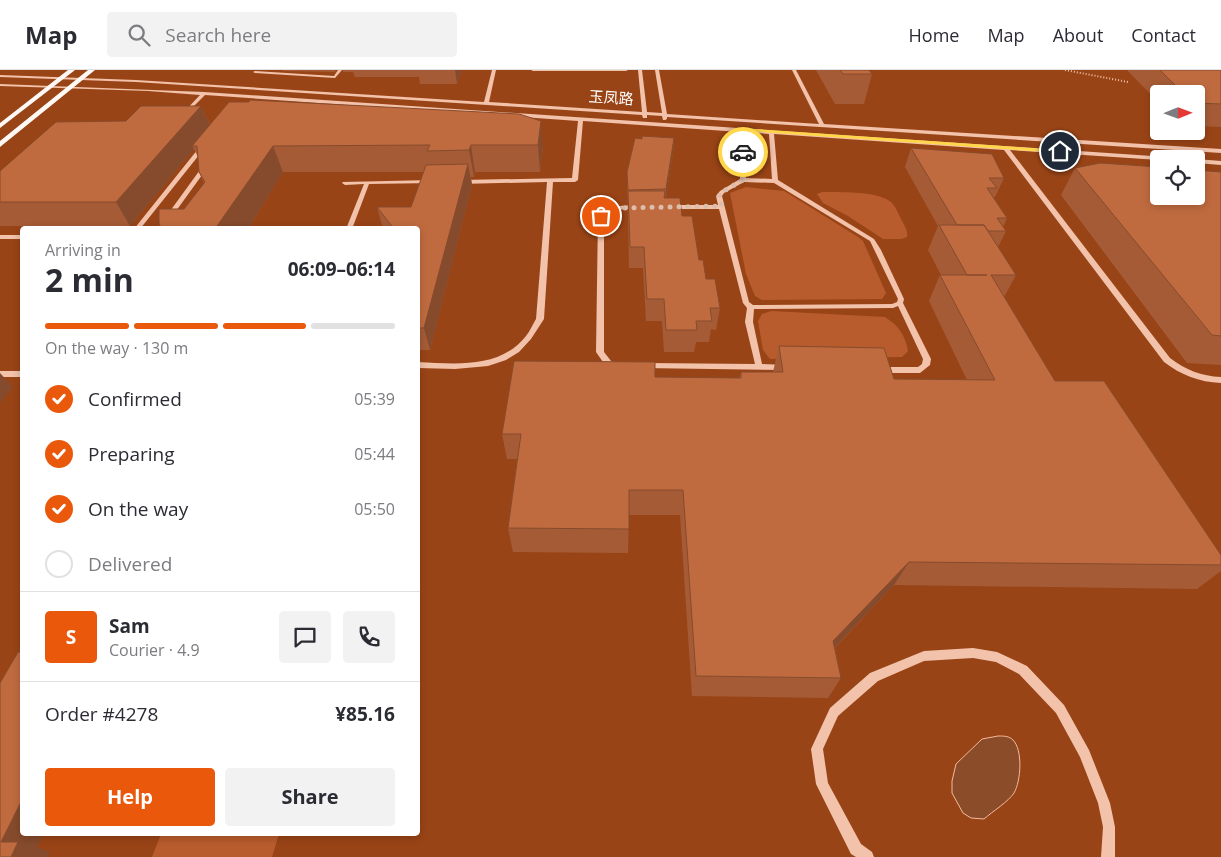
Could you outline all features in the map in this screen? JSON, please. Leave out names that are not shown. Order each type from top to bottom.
[{"type":"main road","points":[[0,126],[72,70]]},
{"type":"main road","points":[[0,145],[92,70]]},
{"type":"street","points":[[251,77],[256,71],[335,77],[340,70]]},
{"type":"street","points":[[486,103],[494,70]]},
{"type":"street","points":[[533,70],[626,70]]},
{"type":"street","points":[[640,70],[646,123]]},
{"type":"street","points":[[657,70],[666,124]]},
{"type":"street","points":[[794,70],[822,124]]},
{"type":"street","name":"玉凤路","points":[[0,76],[63,77],[242,87],[1221,151]]},
{"type":"street","points":[[242,87],[246,82]]},
{"type":"street","name":"玉凤路","points":[[0,84],[204,93],[1150,158]]},
{"type":"street","points":[[178,122],[204,93]]},
{"type":"street","points":[[255,104],[261,97]]},
{"type":"street","points":[[454,182],[576,180],[581,119]]},
{"type":"street","points":[[742,130],[743,180]]},
{"type":"street","points":[[771,132],[775,181]]},
{"type":"street","points":[[139,226],[206,141]]},
{"type":"street","points":[[1006,148],[1167,360],[1189,375],[1209,380],[1221,380]]},
{"type":"street","points":[[162,226],[209,161]]},
{"type":"street","points":[[1205,161],[1221,162]]},
{"type":"street","points":[[420,365],[484,366],[516,351],[534,332],[540,319],[550,180]]},
{"type":"street","points":[[873,369],[920,370],[926,366],[926,358],[900,303],[901,299],[872,240],[775,181],[743,180],[722,192],[719,196],[746,303],[751,307],[893,306],[900,303]]},
{"type":"street","points":[[345,183],[435,182]]},
{"type":"street","points":[[350,226],[367,183]]},
{"type":"street","points":[[657,207],[722,206]]},
{"type":"street","points":[[630,366],[608,363],[600,352],[601,216],[606,210],[648,207]]},
{"type":"street","points":[[0,237],[20,237]]},
{"type":"street","points":[[751,307],[749,322],[759,367]]},
{"type":"street","points":[[639,366],[797,368]]},
{"type":"street","points":[[0,374],[20,374]]},
{"type":"street","points":[[867,857],[856,849],[822,784],[817,749],[834,712],[874,677],[924,656],[973,653],[997,657],[1023,670],[1060,709],[1085,754],[1104,803],[1109,827],[1108,857]]},
{"type":"path","points":[[1065,70],[1128,82]]},
{"type":"shaded area","points":[[746,187],[784,191],[863,241],[886,293],[882,299],[762,300],[755,296],[746,274],[730,193]]},
{"type":"shaded area","points":[[822,192],[858,193],[885,198],[896,208],[906,228],[907,237],[883,239],[848,216],[823,203],[817,194]]},
{"type":"shaded area","points":[[771,311],[885,317],[901,331],[908,351],[902,357],[770,359],[763,350],[758,321],[762,314]]},
{"type":"shaded area","points":[[998,736],[1010,738],[1016,745],[1020,766],[1016,788],[1008,800],[984,819],[971,818],[963,813],[952,793],[952,781],[956,764],[982,739]]},
{"type":"shaded area","points":[[160,836],[278,836],[272,857],[152,857]]},
{"type":"building","points":[[840,70],[869,70],[872,74],[843,74]]},
{"type":"building","points":[[1160,70],[1221,70],[1221,104],[1205,103],[1205,85],[1175,85]]},
{"type":"building","points":[[250,100],[519,114],[541,121],[538,145],[471,145],[469,150],[427,151],[430,145],[273,146],[217,226],[160,226],[159,209],[184,209],[205,182],[199,172],[197,146],[192,146],[229,102],[249,102]]},
{"type":"building","points":[[141,106],[201,106],[116,202],[0,202],[0,171],[56,122],[126,121]]},
{"type":"building","points":[[642,136],[674,138],[666,189],[628,190],[627,172],[635,138],[642,139]]},
{"type":"building","points":[[911,148],[992,154],[1004,178],[989,178],[997,188],[987,188],[1007,218],[997,218],[1006,231],[988,231],[984,225],[957,225]]},
{"type":"building","points":[[1100,163],[1150,166],[1150,205],[1205,205],[1205,171],[1221,172],[1221,336],[1212,335],[1075,168]]},
{"type":"building","points":[[468,164],[424,328],[420,328],[420,226],[392,226],[377,207],[411,207],[426,165]]},
{"type":"building","points":[[628,191],[665,191],[664,198],[680,198],[682,216],[692,216],[699,260],[703,260],[706,279],[715,279],[720,308],[710,308],[712,321],[696,321],[697,330],[666,330],[664,299],[647,299],[644,247],[630,247]]},
{"type":"building","points":[[939,225],[984,225],[1016,275],[991,275],[1055,381],[1104,381],[1221,555],[1221,565],[909,562],[833,641],[841,678],[696,676],[683,490],[629,490],[629,529],[508,528],[521,434],[502,434],[514,361],[655,362],[655,377],[741,378],[741,372],[783,372],[779,346],[884,348],[894,379],[995,380],[940,275],[967,275]]},
{"type":"building","points":[[18,652],[20,652],[20,804],[1,842],[18,842],[11,857],[0,857],[0,683]]},
{"type":"way so far","points":[[601,216],[606,210],[620,208],[722,206],[719,196],[722,192],[743,180],[743,152]]},
{"type":"route","points":[[743,152],[742,130],[1060,151]]}]
